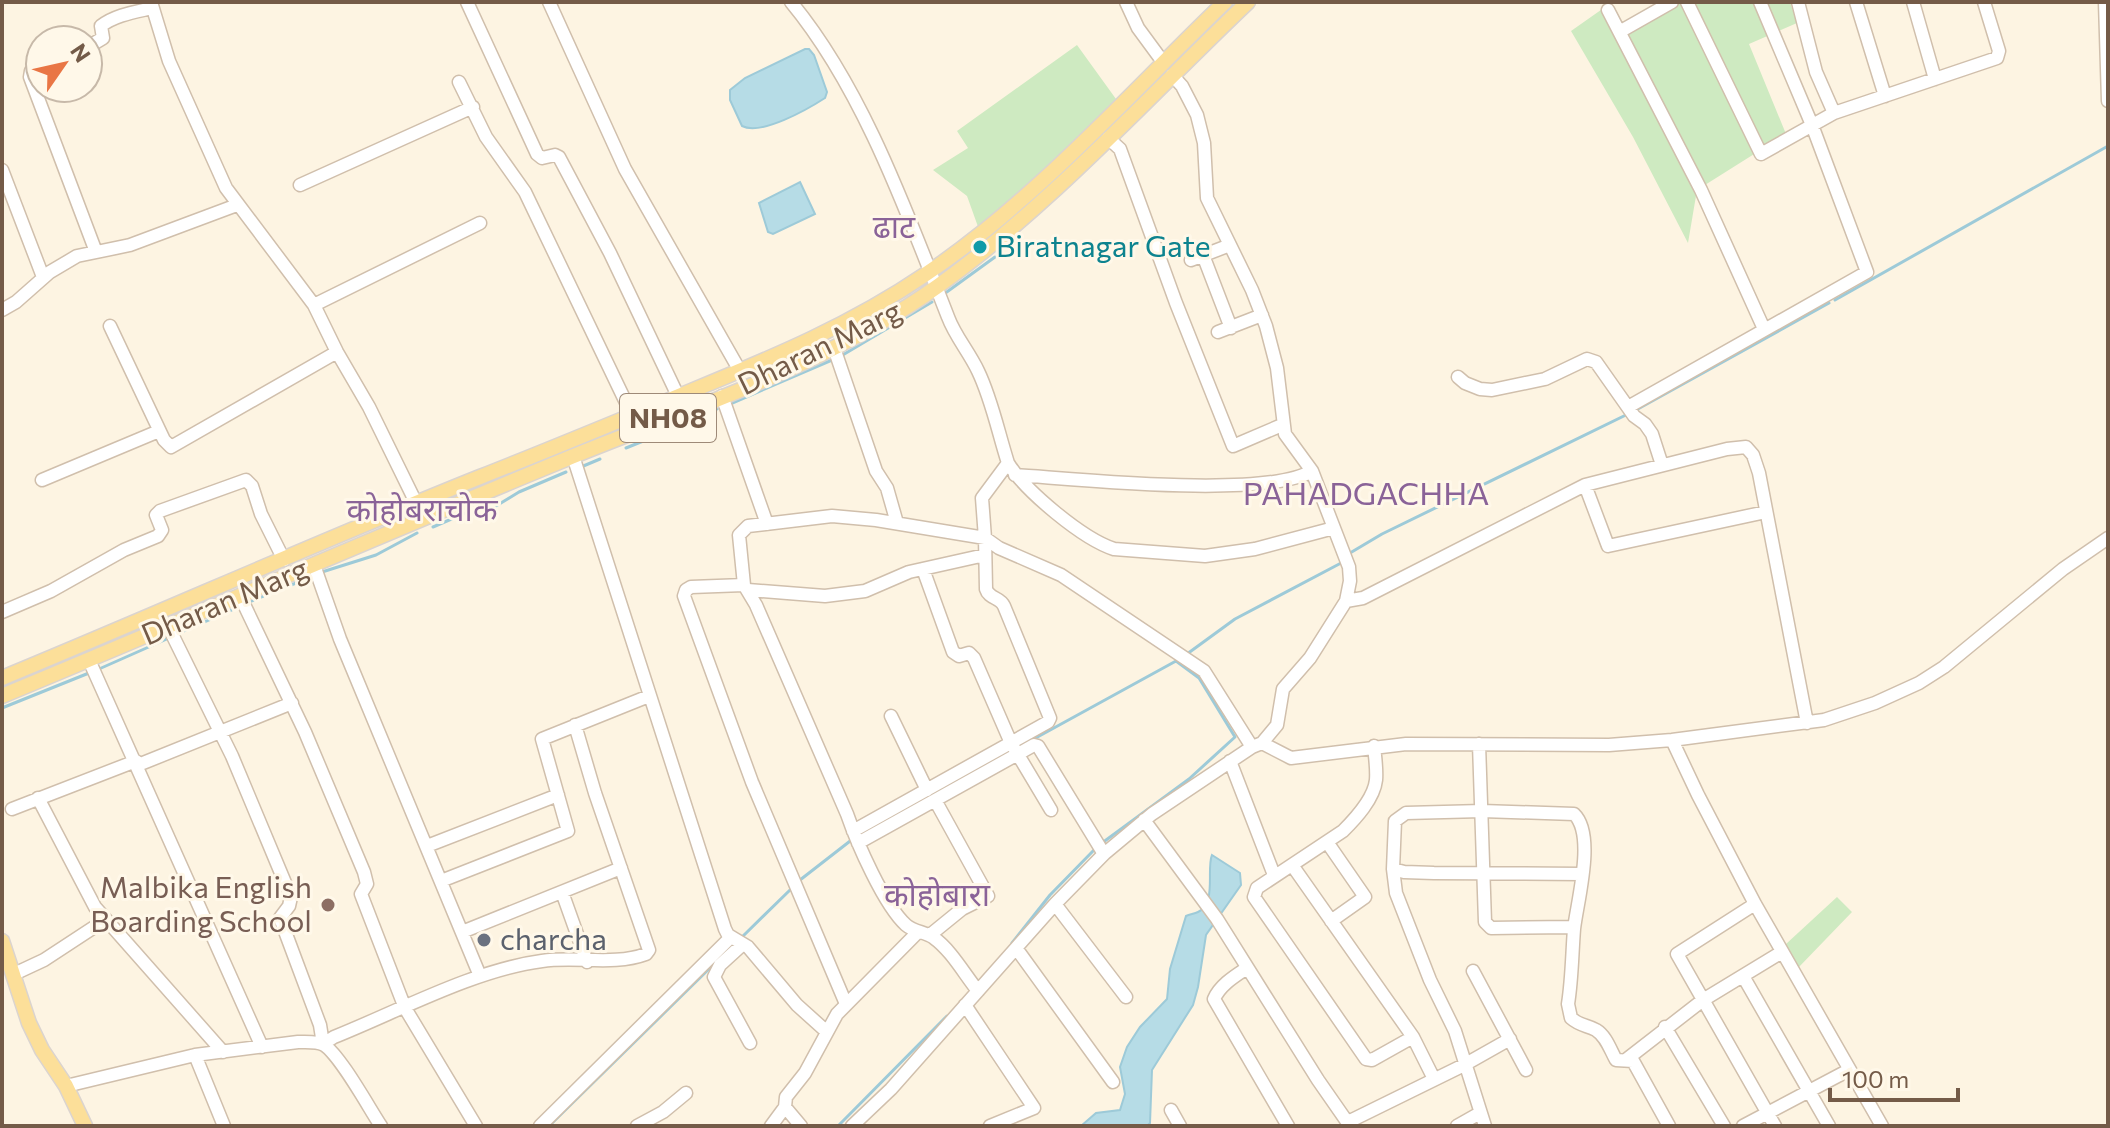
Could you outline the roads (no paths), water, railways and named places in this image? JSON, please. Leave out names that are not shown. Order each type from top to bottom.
[{"type":"main road","name":"Dharan Marg","points":[[2,678],[416,502],[740,371],[828,333],[876,307],[930,272],[982,232],[1063,160],[1225,2]]},
{"type":"main road","name":"Dharan Marg","points":[[2,696],[423,517],[834,348],[937,287],[991,246],[1248,2]]},
{"type":"main road","points":[[2,941],[29,1023],[42,1050],[66,1086],[85,1126]]},
{"type":"street","points":[[467,2],[537,154],[542,158],[559,157],[610,253],[678,396]]},
{"type":"street","points":[[549,2],[625,169],[740,371]]},
{"type":"street","points":[[791,2],[850,88],[950,322],[977,369],[1012,469],[1045,503],[1101,545],[1114,549],[1205,556],[1255,549],[1334,528]]},
{"type":"street","points":[[1126,2],[1138,28],[1163,62]]},
{"type":"street","points":[[1621,31],[1672,2]]},
{"type":"street","points":[[1687,2],[1761,154],[1834,113],[1993,60],[1999,55],[1984,2]]},
{"type":"street","points":[[1631,412],[1764,329],[1867,272],[1812,125],[1760,2]]},
{"type":"street","points":[[1798,2],[1816,72],[1834,113]]},
{"type":"street","points":[[1856,2],[1885,96]]},
{"type":"street","points":[[1913,2],[1935,79]]},
{"type":"street","points":[[2105,2],[2108,101]]},
{"type":"street","points":[[103,24],[152,5],[169,61],[226,188],[314,305],[423,517]]},
{"type":"street","points":[[1608,10],[1701,190],[1764,329]]},
{"type":"street","points":[[852,1126],[891,1089],[1055,904],[1104,854],[1144,820],[1257,745],[1277,725],[1283,689],[1310,658],[1346,601],[1349,567],[1312,471],[1285,434],[1277,368],[1262,315],[1207,198],[1204,143],[1197,115],[1182,86],[1172,75]]},
{"type":"street","points":[[459,82],[486,137],[525,192],[632,415]]},
{"type":"street","points":[[40,104],[96,252]]},
{"type":"street","points":[[300,185],[473,107]]},
{"type":"street","points":[[1108,138],[1120,149],[1176,303],[1233,446],[1282,425]]},
{"type":"street","points":[[2,170],[43,277]]},
{"type":"street","points":[[2,310],[16,302],[43,277],[77,256],[130,245],[237,205]]},
{"type":"street","points":[[314,305],[480,223]]},
{"type":"street","points":[[1230,245],[1197,258],[1224,330],[1262,315]]},
{"type":"street","points":[[110,326],[159,431],[166,444],[173,446],[337,352]]},
{"type":"street","points":[[834,348],[876,471],[887,488],[897,523]]},
{"type":"street","points":[[1458,377],[1480,389],[1492,390],[1545,379],[1575,364],[1592,360],[1600,365],[1631,412],[1652,434],[1662,465]]},
{"type":"street","points":[[722,396],[767,524]]},
{"type":"street","points":[[42,480],[159,431]]},
{"type":"street","points":[[1346,601],[1363,598],[1585,485],[1746,447],[1753,455],[1759,473],[1807,723]]},
{"type":"street","points":[[573,456],[725,929],[827,1032]]},
{"type":"street","points":[[856,837],[1014,748],[1050,718],[1004,606],[987,593],[982,498],[1012,469],[1223,485],[1281,481],[1302,477],[1312,471]]},
{"type":"street","points":[[2,612],[51,591],[124,550],[158,536],[162,530],[156,515],[158,512],[246,480],[252,486],[261,514],[284,560]]},
{"type":"street","points":[[1585,485],[1608,546],[1766,512]]},
{"type":"street","points":[[978,991],[940,944],[908,926],[898,915],[856,837],[746,588],[739,535],[748,526],[832,516],[985,538],[999,548],[1061,575],[1204,671],[1257,745],[1291,758],[1374,746],[1556,746],[1672,740],[1824,720],[1875,703],[1919,683],[1963,653],[2063,569],[2108,538]]},
{"type":"street","points":[[846,1004],[752,782],[684,596],[691,587],[746,588],[825,596],[865,591],[923,569],[985,555]]},
{"type":"street","points":[[314,565],[340,639],[480,976]]},
{"type":"street","points":[[923,569],[953,652],[959,656],[969,653],[974,658],[1014,748],[1051,810]]},
{"type":"street","points":[[240,596],[292,703],[364,872],[367,884],[361,894],[405,1008],[476,1126]]},
{"type":"street","points":[[168,626],[220,732],[291,897],[289,906],[280,918],[320,1025],[323,1044],[381,1126]]},
{"type":"street","points":[[89,660],[262,1047]]},
{"type":"street","points":[[441,881],[568,831],[541,740],[649,696]]},
{"type":"street","points":[[12,809],[292,703]]},
{"type":"street","points":[[771,1126],[785,1107],[786,1097],[805,1073],[846,1004],[924,934],[988,896],[891,716]]},
{"type":"street","points":[[66,1086],[195,1055],[298,1042],[323,1044],[480,976],[544,960],[587,962],[643,956],[649,950],[575,725]]},
{"type":"street","points":[[1672,740],[1755,904],[1882,1126]]},
{"type":"street","points":[[1479,744],[1485,922],[1491,928],[1574,927]]},
{"type":"street","points":[[1014,748],[1038,746],[1104,854]]},
{"type":"street","points":[[1374,746],[1374,789],[1351,823],[1274,875],[1255,890],[1254,897],[1366,1059],[1372,1060],[1413,1037]]},
{"type":"street","points":[[1230,761],[1274,875]]},
{"type":"street","points":[[427,846],[558,795]]},
{"type":"street","points":[[38,798],[95,907],[223,1052]]},
{"type":"street","points":[[1457,1126],[1482,1120],[1455,1031],[1430,980],[1396,893],[1393,869],[1395,821],[1401,814],[1482,811],[1574,814],[1582,829],[1582,874],[1568,1004],[1571,1018],[1581,1026],[1593,1027],[1603,1036],[1616,1060],[1633,1061],[1669,1126]]},
{"type":"street","points":[[1144,820],[1217,919],[1349,1124],[1510,1039]]},
{"type":"street","points":[[1327,842],[1365,897],[1331,921]]},
{"type":"street","points":[[1292,865],[1413,1037],[1434,1079]]},
{"type":"street","points":[[462,932],[621,868]]},
{"type":"street","points":[[1393,869],[1404,872],[1582,874]]},
{"type":"street","points":[[562,892],[587,962]]},
{"type":"street","points":[[1055,904],[1126,997]]},
{"type":"street","points":[[1755,904],[1677,954],[1775,1126]]},
{"type":"street","points":[[14,974],[44,960],[105,920]]},
{"type":"street","points":[[737,940],[714,977],[750,1043]]},
{"type":"street","points":[[540,1126],[737,940]]},
{"type":"street","points":[[1016,948],[1113,1082]]},
{"type":"street","points":[[1627,1059],[1703,1000],[1782,952]]},
{"type":"street","points":[[1247,968],[1233,977],[1214,999],[1288,1126]]},
{"type":"street","points":[[1473,971],[1526,1070]]},
{"type":"street","points":[[1743,976],[1829,1126]]},
{"type":"street","points":[[965,1005],[1034,1108],[990,1126]]},
{"type":"street","points":[[1665,1027],[1724,1126]]},
{"type":"street","points":[[195,1055],[224,1126]]},
{"type":"street","points":[[1743,1126],[1849,1070]]},
{"type":"street","points":[[637,1126],[663,1112],[686,1093]]},
{"type":"street","points":[[785,1107],[801,1126]]},
{"type":"street","points":[[1171,1110],[1180,1126]]},
{"type":"street","points":[[663,1112],[670,1126]]},
{"type":"water","points":[[805,49],[814,55],[827,92],[825,98],[772,124],[750,128],[742,126],[730,100],[730,90],[745,78]]},
{"type":"water","points":[[800,182],[815,214],[773,234],[768,232],[759,203]]},
{"type":"water","points":[[1212,855],[1240,873],[1241,885],[1206,935],[1193,1005],[1152,1070],[1150,1123],[1147,1126],[1081,1126],[1096,1113],[1120,1110],[1125,1094],[1120,1067],[1127,1047],[1140,1027],[1167,999],[1170,969],[1186,916],[1204,908],[1207,901]]},
{"type":"waterway","points":[[1835,300],[2108,146]]},
{"type":"waterway","points":[[944,294],[995,257]]},
{"type":"waterway","points":[[841,356],[932,302]]},
{"type":"waterway","points":[[1636,410],[1829,303]]},
{"type":"waterway","points":[[730,404],[832,360]]},
{"type":"waterway","points":[[626,448],[663,433],[677,433],[694,427],[702,417],[717,409]]},
{"type":"waterway","points":[[1350,553],[1382,534],[1630,413]]},
{"type":"waterway","points":[[581,467],[600,459]]},
{"type":"waterway","points":[[433,527],[477,508],[496,506],[519,492],[566,472]]},
{"type":"waterway","points":[[322,572],[376,555],[417,533]]},
{"type":"waterway","points":[[1187,654],[1235,619],[1343,562]]},
{"type":"waterway","points":[[249,602],[311,577]]},
{"type":"waterway","points":[[177,634],[241,606]]},
{"type":"waterway","points":[[99,669],[169,638]]},
{"type":"waterway","points":[[1032,740],[1176,661],[1199,678],[1235,737],[1189,779],[1102,843]]},
{"type":"waterway","points":[[2,708],[89,673]]},
{"type":"waterway","points":[[859,835],[1005,754]]},
{"type":"waterway","points":[[800,880],[854,838]]},
{"type":"waterway","points":[[1012,943],[1050,895],[1094,850]]},
{"type":"waterway","points":[[741,938],[790,890]]},
{"type":"waterway","points":[[549,1126],[715,963]]},
{"type":"waterway","points":[[838,1126],[947,1016]]},
{"type":"place","name":"Biratnagar Gate","points":[[980,247]]},
{"type":"place","name":"Malbika English Boarding School","points":[[328,905]]},
{"type":"place","name":"charcha","points":[[484,940]]},
{"type":"district","name":"ढाट","points":[[894,227]]},
{"type":"district","name":"PAHADGACHHA","points":[[1366,494]]},
{"type":"district","name":"कोहोबराचोक","points":[[422,510]]},
{"type":"district","name":"कोहोबारा","points":[[937,895]]}]
